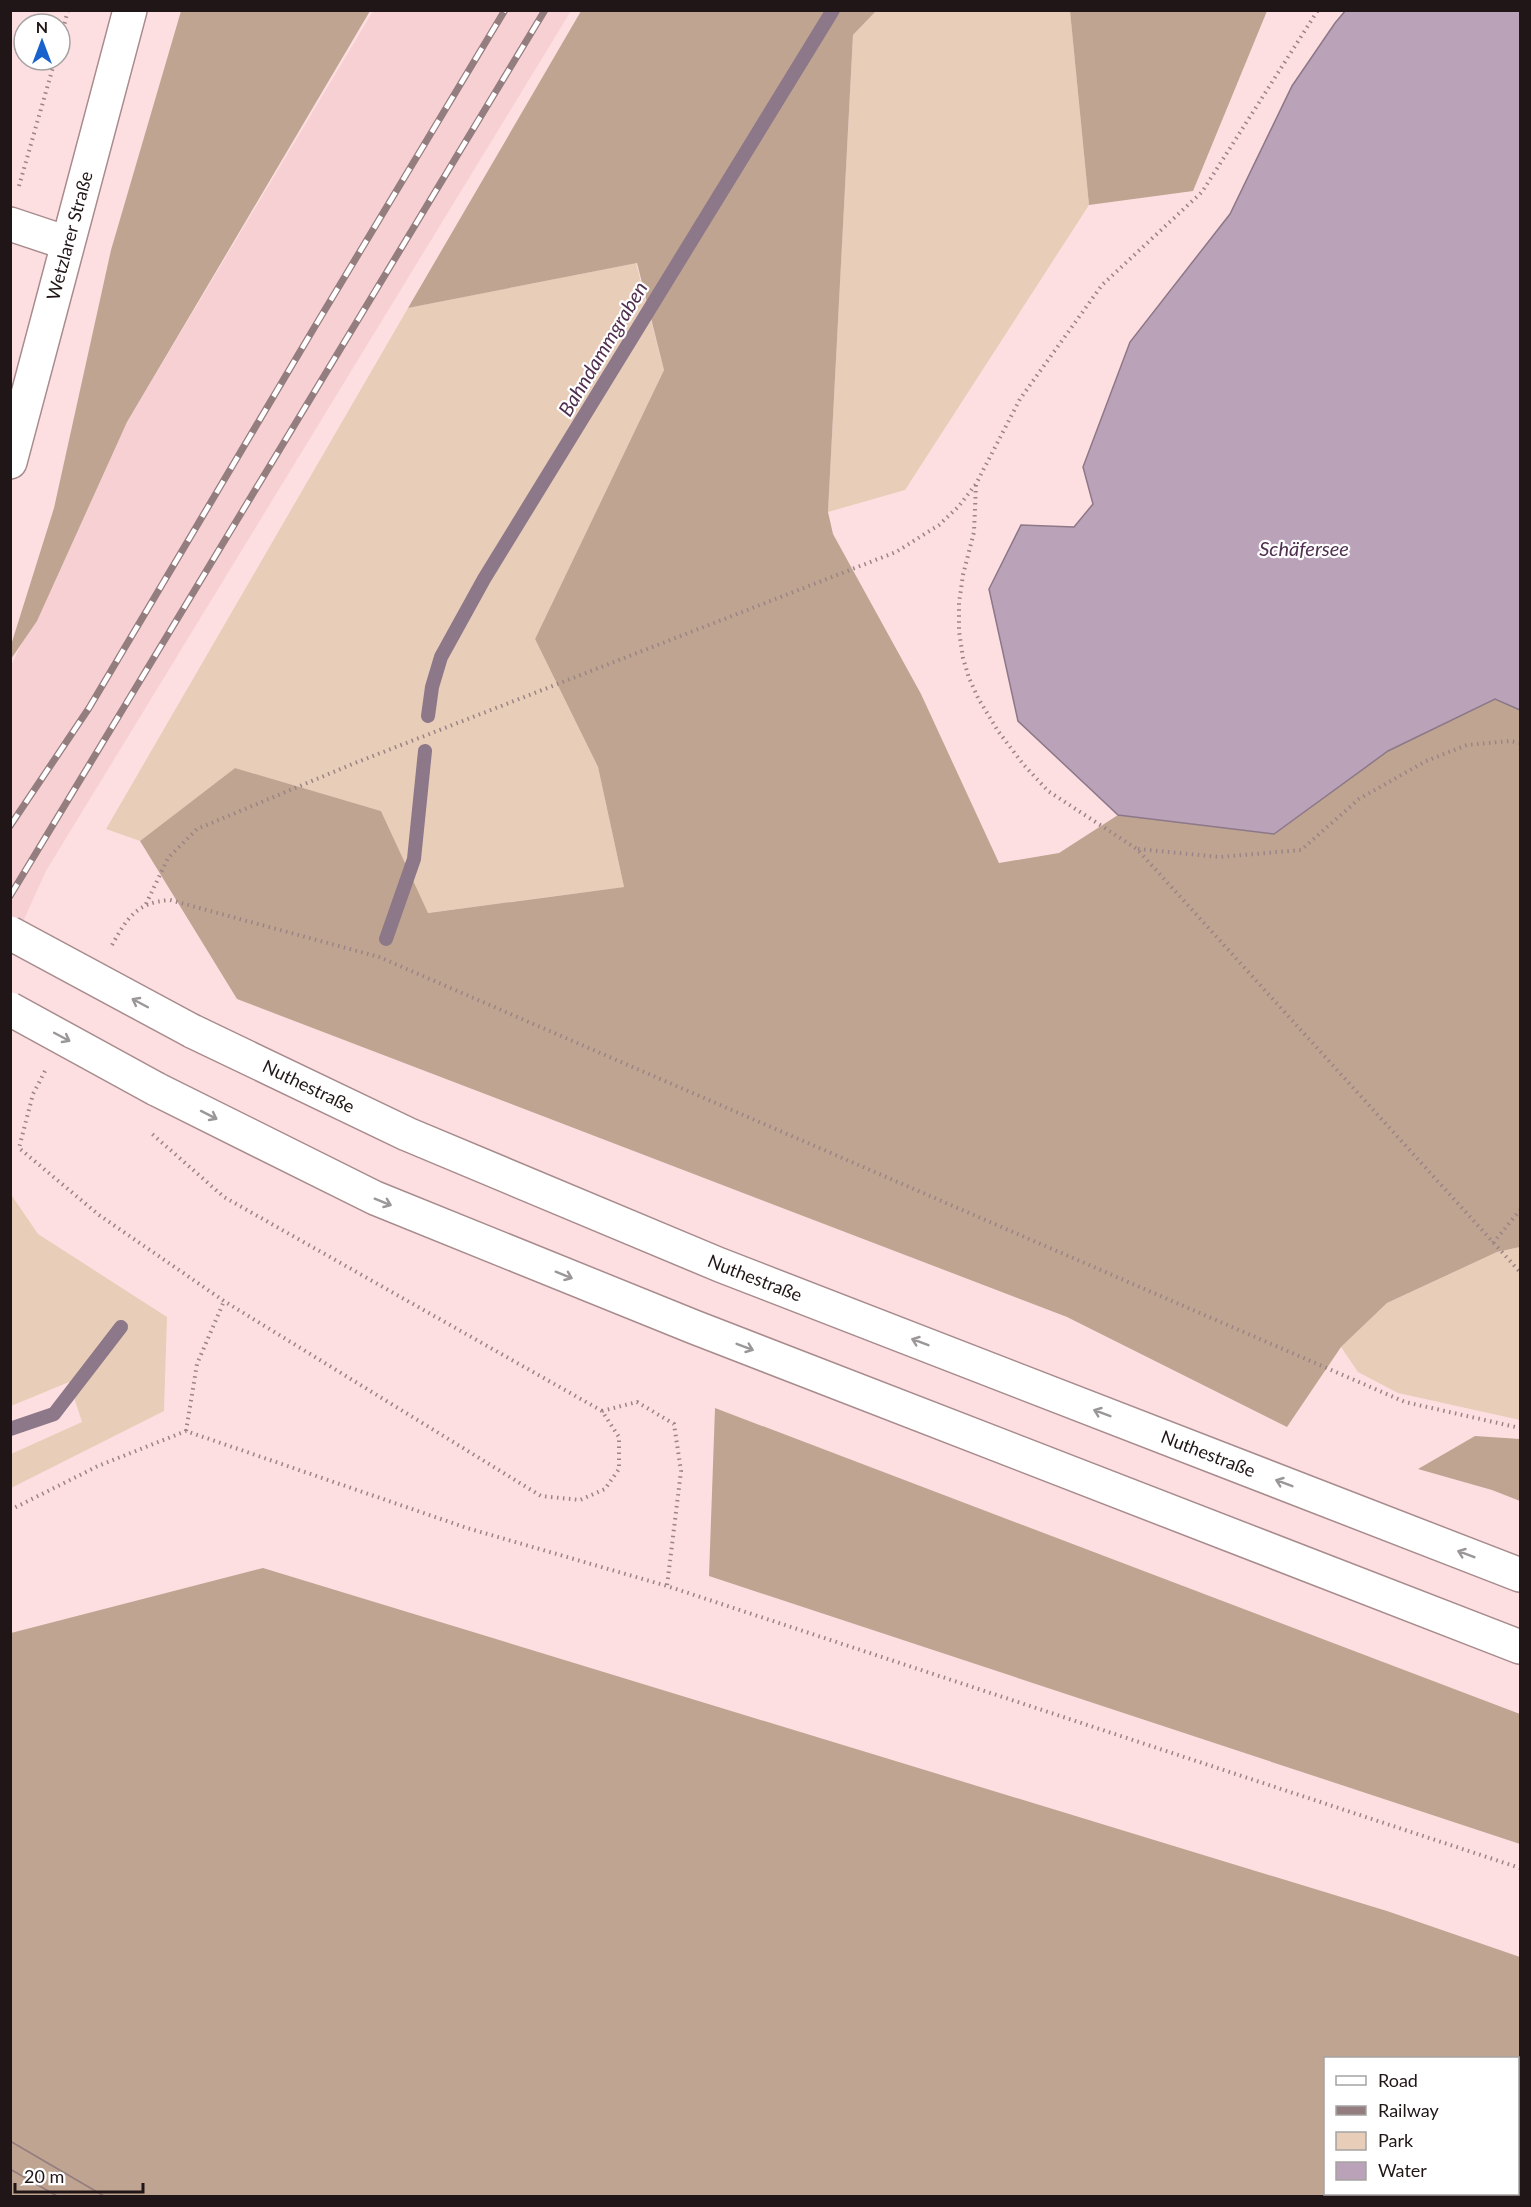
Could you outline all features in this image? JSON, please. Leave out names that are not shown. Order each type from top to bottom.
[{"type":"main road","name":"Wetzlarer Straße","points":[[10,462],[130,10]]},
{"type":"main road","points":[[10,224],[67,243]]},
{"type":"main road","name":"Nuthestraße","points":[[10,933],[192,1031],[407,1134],[720,1265],[1521,1575]]},
{"type":"main road","points":[[10,1009],[156,1089],[375,1198],[694,1328],[1521,1647]]},
{"type":"path","points":[[146,904],[168,858],[197,829],[355,763],[896,552],[939,525],[959,506],[976,484],[1020,399],[1102,285],[1202,192],[1318,10]]},
{"type":"path","points":[[17,193],[52,72]]},
{"type":"path","points":[[976,484],[974,532],[963,575],[959,603],[959,631],[969,678],[998,731],[1023,764],[1048,791],[1137,849],[1521,1272]]},
{"type":"path","points":[[1137,849],[1220,857],[1301,850],[1359,799],[1426,761],[1467,745],[1510,741],[1521,743]]},
{"type":"path","points":[[108,953],[124,922],[134,912],[146,904],[170,900],[379,957],[1405,1402],[1521,1428]]},
{"type":"path","points":[[49,1063],[33,1094],[19,1148],[99,1215],[224,1301],[541,1496],[580,1500],[605,1489],[619,1469],[620,1437],[602,1411],[224,1197],[145,1128]]},
{"type":"path","points":[[1493,1243],[1521,1210]]},
{"type":"path","points":[[186,1431],[197,1364],[224,1301]]},
{"type":"path","points":[[602,1411],[637,1402],[674,1424],[681,1471],[667,1586]]},
{"type":"path","points":[[10,1510],[98,1466],[186,1431],[467,1528],[667,1586],[1521,1868]]},
{"type":"shaded area","points":[[181,11],[370,11],[127,422],[37,621],[11,659],[11,645],[54,508],[111,250]]},
{"type":"shaded area","points":[[373,11],[571,11],[46,871],[11,948],[11,666],[127,422]]},
{"type":"shaded area","points":[[581,11],[876,11],[853,35],[828,512],[833,534],[921,694],[999,863],[1059,853],[1118,815],[1274,834],[1388,751],[1495,699],[1520,710],[1520,1247],[1497,1252],[1387,1303],[1341,1347],[1287,1427],[1067,1317],[237,999],[140,841],[235,768],[381,811],[428,913],[624,887],[598,767],[535,639],[664,370],[637,263],[408,308]]},
{"type":"shaded area","points":[[1070,11],[1267,11],[1193,191],[1089,205]]},
{"type":"shaded area","points":[[715,1408],[1520,1714],[1520,1844],[709,1576]]},
{"type":"shaded area","points":[[1475,1436],[1520,1439],[1520,1501],[1492,1490],[1418,1469]]},
{"type":"shaded area","points":[[263,1568],[1387,1911],[1520,1957],[1520,2196],[11,2196],[11,1633]]},
{"type":"green space","points":[[876,11],[1070,11],[1089,205],[905,490],[828,512],[853,35]]},
{"type":"green space","points":[[636,263],[664,370],[535,639],[598,767],[624,887],[427,913],[381,811],[235,768],[140,841],[106,829],[408,308]]},
{"type":"green space","points":[[10,1193],[38,1234],[167,1317],[164,1411],[11,1488],[11,1454],[82,1422],[69,1382],[11,1406]]},
{"type":"green space","points":[[1520,1247],[1520,1420],[1398,1393],[1358,1372],[1341,1347],[1387,1303],[1497,1252]]},
{"type":"water","name":"Schäfersee","points":[[1346,10],[1520,11],[1520,710],[1495,699],[1388,751],[1274,834],[1118,815],[1018,721],[989,589],[1021,525],[1074,527],[1093,504],[1083,467],[1130,342],[1230,214],[1292,86]]},
{"type":"waterway","name":"Bahndammgraben","points":[[428,716],[432,687],[441,657],[484,579],[833,10]]},
{"type":"waterway","name":"Bahndammgraben","points":[[386,939],[414,859],[425,751]]},
{"type":"waterway","name":"Bahndammgraben","points":[[10,1429],[54,1414],[121,1327]]},
{"type":"tram line","points":[[10,2141],[104,2196]]},
{"type":"tram line","points":[[10,2169],[57,2196]]},
{"type":"railway","points":[[10,826],[89,708],[505,10]]},
{"type":"railway","points":[[10,896],[545,10]]}]
